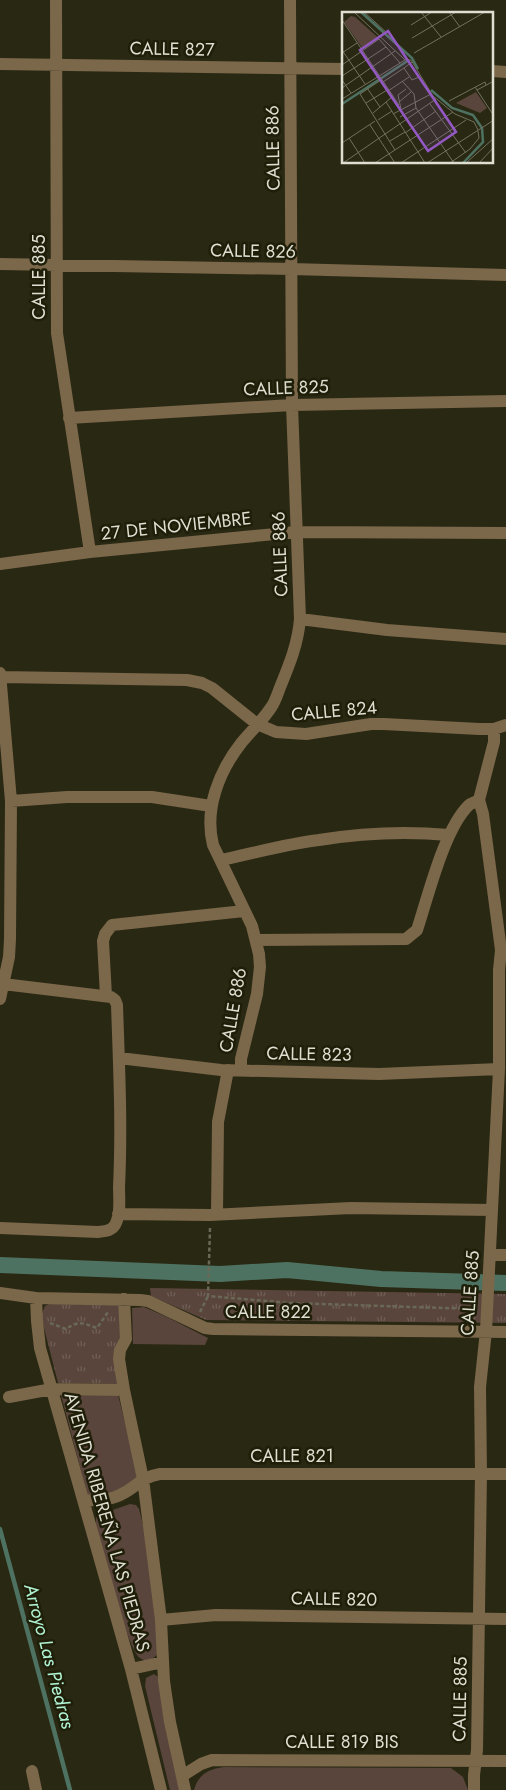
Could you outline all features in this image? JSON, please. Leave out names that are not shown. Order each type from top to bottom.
[{"type":"street","name":"CALLE 885","points":[[56,0],[57,333],[90,552]]},
{"type":"street","name":"CALLE 886","points":[[213,1214],[218,1122],[234,1070],[241,1059],[256,994],[259,976],[259,954],[252,926],[211,837],[211,806],[217,786],[228,763],[241,743],[272,706],[298,636],[300,619],[292,405],[290,0]]},
{"type":"street","name":"CALLE 827","points":[[0,64],[342,69]]},
{"type":"street","name":"CALLE 826","points":[[0,264],[506,275]]},
{"type":"street","name":"CALLE 825","points":[[69,418],[292,405],[506,401]]},
{"type":"street","name":"27 DE NOVIEMBRE","points":[[0,564],[90,552],[296,532],[506,533]]},
{"type":"street","points":[[300,619],[387,630],[506,639]]},
{"type":"street","points":[[0,675],[11,801],[10,939],[9,957],[0,999]]},
{"type":"street","name":"CALLE 824","points":[[0,675],[202,682],[257,724],[276,732],[306,734],[378,724],[500,727]]},
{"type":"street","points":[[256,940],[406,939],[417,930],[448,835],[469,805],[479,800],[494,742],[500,727]]},
{"type":"street","points":[[11,801],[67,797],[152,797],[211,806]]},
{"type":"street","name":"CALLE 885","points":[[474,1790],[477,1750],[479,1618],[480,1387],[486,1332],[492,1210],[502,1084],[499,1069],[499,970],[504,950],[483,814],[479,800]]},
{"type":"street","points":[[221,860],[318,840],[416,832],[448,835]]},
{"type":"street","points":[[106,996],[103,941],[105,934],[112,925],[244,911]]},
{"type":"street","points":[[0,1228],[109,1231],[114,1225],[118,1214],[121,1150],[117,1005],[115,1000],[106,996],[3,984]]},
{"type":"street","name":"CALLE 823","points":[[119,1058],[234,1070],[379,1074],[499,1069]]},
{"type":"street","points":[[118,1214],[213,1214],[351,1208],[492,1210]]},
{"type":"street","points":[[490,1261],[506,1255]]},
{"type":"street","points":[[0,1292],[36,1298]]},
{"type":"street","name":"CALLE 822","points":[[36,1298],[124,1299],[148,1302],[205,1328],[213,1329],[506,1332]]},
{"type":"street","name":"AVENIDA RIBEREÑA LAS PIEDRAS","points":[[36,1298],[36,1321],[40,1348],[131,1669],[161,1790]]},
{"type":"street","name":"AVENIDA RIBEREÑA LAS PIEDRAS","points":[[124,1299],[126,1339],[120,1350],[119,1359],[143,1479],[161,1620],[163,1662],[170,1722],[185,1790]]},
{"type":"street","points":[[9,1397],[52,1389],[124,1390]]},
{"type":"street","name":"CALLE 821","points":[[84,1501],[114,1498],[143,1479],[160,1474],[506,1474]]},
{"type":"street","name":"CALLE 820","points":[[161,1620],[216,1615],[506,1619]]},
{"type":"street","points":[[131,1669],[163,1662]]},
{"type":"street","name":"CALLE 819 BIS","points":[[182,1776],[201,1764],[212,1760],[506,1761]]},
{"type":"street","points":[[32,1771],[36,1790]]},
{"type":"path","points":[[194,1322],[208,1294],[213,1214]]},
{"type":"path","points":[[208,1294],[290,1303],[487,1304]]},
{"type":"path","points":[[46,1321],[66,1329],[75,1322],[97,1328],[112,1306]]},
{"type":"green space","points":[[150,1288],[506,1294],[506,1323],[206,1320],[151,1296]]},
{"type":"green space","points":[[51,1303],[121,1304],[119,1384],[58,1383],[41,1316],[45,1306]]},
{"type":"green space","points":[[144,1307],[208,1338],[205,1345],[133,1344],[132,1308]]},
{"type":"green space","points":[[61,1395],[118,1395],[139,1477],[128,1488],[88,1497]]},
{"type":"green space","points":[[130,1504],[136,1505],[139,1509],[148,1545],[156,1600],[157,1655],[147,1660],[140,1658],[128,1637],[96,1526],[96,1518],[101,1514]]},
{"type":"green space","points":[[154,1674],[160,1678],[182,1790],[170,1790],[145,1686],[146,1678]]},
{"type":"green space","points":[[224,1767],[451,1768],[463,1777],[468,1790],[194,1790],[201,1777],[213,1769]]},
{"type":"waterway","points":[[0,1265],[220,1274],[287,1270],[381,1279],[506,1283]]},
{"type":"waterway","name":"Arroyo Las Piedras","points":[[0,1529],[70,1790]]}]
